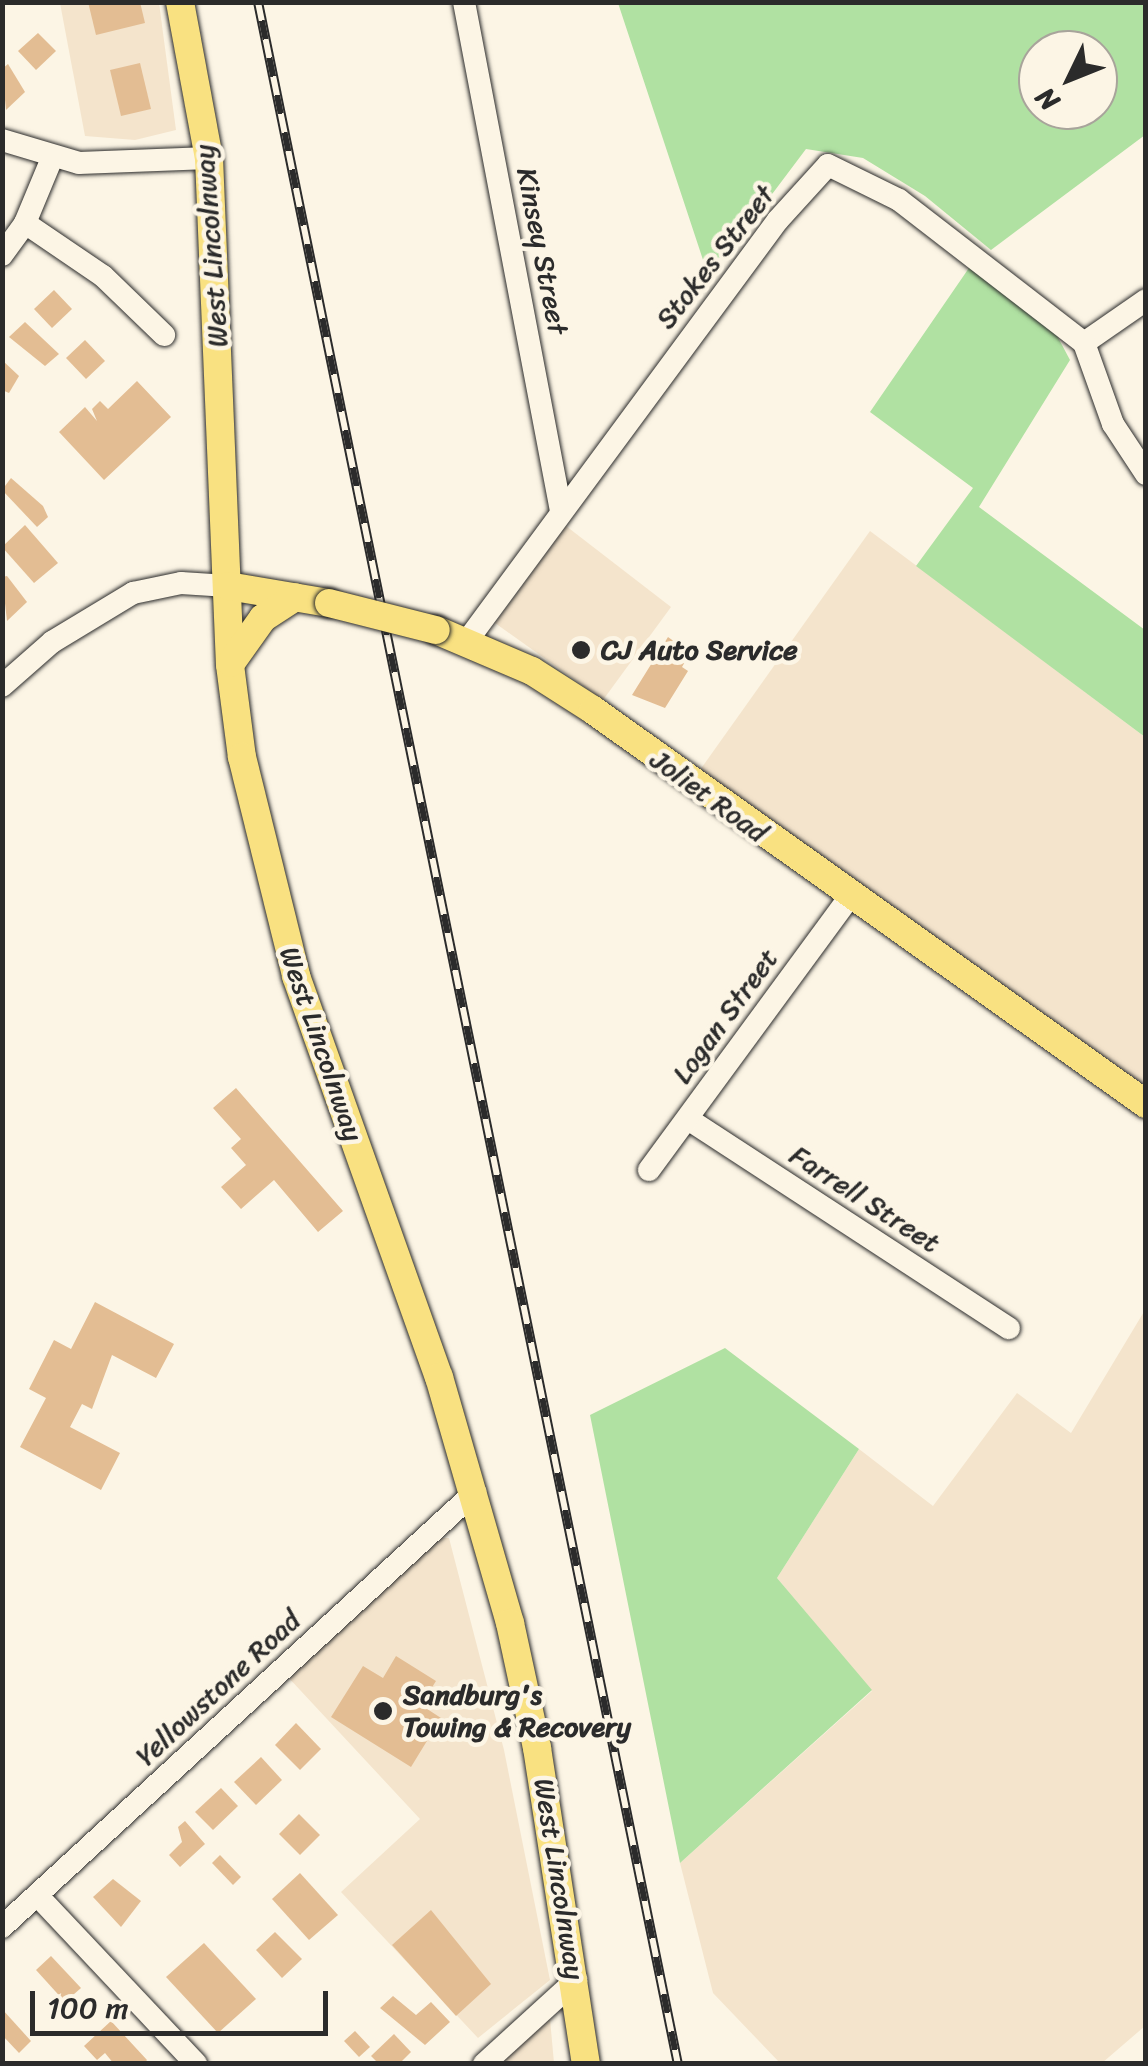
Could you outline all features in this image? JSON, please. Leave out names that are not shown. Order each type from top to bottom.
[{"type":"main road","name":"West Lincolnway","points":[[180,2],[209,158],[230,665],[262,854],[296,976],[474,1492],[537,1748],[586,2064]]},
{"type":"main road","name":"Joliet Road","points":[[228,586],[328,603],[436,630],[467,641],[593,710],[849,898],[1146,1104]]},
{"type":"main road","points":[[230,665],[262,618],[295,597]]},
{"type":"street","name":"Kinsey Street","points":[[464,2],[561,511]]},
{"type":"street","points":[[2,140],[52,158],[136,165],[209,158]]},
{"type":"street","points":[[2,254],[24,223],[52,158]]},
{"type":"street","name":"Stokes Street","points":[[467,641],[778,220],[828,165],[899,200],[1084,343]]},
{"type":"street","points":[[24,223],[103,276],[164,336]]},
{"type":"street","points":[[1146,300],[1084,343],[1113,424],[1146,474]]},
{"type":"street","points":[[2,686],[52,642],[134,593],[181,583],[228,586]]},
{"type":"street","name":"Logan Street","points":[[649,1170],[849,898]]},
{"type":"street","name":"Farrell Street","points":[[688,1119],[1009,1328]]},
{"type":"street","name":"Yellowstone Road","points":[[2,1927],[474,1492]]},
{"type":"street","points":[[37,1895],[196,2064]]},
{"type":"street","points":[[484,2064],[576,1980]]},
{"type":"shaded area","points":[[60,3],[159,3],[176,130],[135,140],[85,136]]},
{"type":"shaded area","points":[[566,526],[671,607],[603,700],[495,623]]},
{"type":"shaded area","points":[[870,531],[1145,737],[1145,1091],[700,770]]},
{"type":"shaded area","points":[[1145,1310],[1145,2026],[1102,2063],[780,2063],[713,1993],[680,1863],[872,1691],[777,1578],[859,1449],[933,1506],[1017,1393],[1071,1433]]},
{"type":"shaded area","points":[[441,1538],[449,1538],[504,1750],[550,1980],[478,2038],[341,1892],[420,1819],[287,1676]]},
{"type":"shaded area","points":[[550,2019],[554,2063],[496,2064],[536,2026]]},
{"type":"green space","points":[[618,3],[1145,3],[1145,135],[991,250],[925,196],[863,158],[806,149],[709,278]]},
{"type":"green space","points":[[971,265],[1054,330],[1070,360],[979,507],[1145,630],[1145,737],[916,566],[973,488],[870,412]]},
{"type":"green space","points":[[725,1348],[859,1449],[777,1578],[872,1690],[680,1863],[590,1415]]},
{"type":"building","points":[[88,2],[140,2],[145,23],[96,35]]},
{"type":"building","points":[[38,33],[56,51],[36,70],[18,51]]},
{"type":"building","points":[[140,63],[151,109],[121,116],[110,70]]},
{"type":"building","points":[[8,64],[25,92],[6,110],[2,69]]},
{"type":"building","points":[[54,290],[72,309],[52,328],[34,309]]},
{"type":"building","points":[[25,322],[59,354],[45,366],[9,337]]},
{"type":"building","points":[[85,340],[105,361],[86,379],[66,358]]},
{"type":"building","points":[[2,360],[19,376],[9,393],[2,390]]},
{"type":"building","points":[[137,381],[171,417],[104,480],[59,432],[85,407],[97,421],[92,409],[100,401],[108,409]]},
{"type":"building","points":[[11,478],[43,506],[48,517],[37,527],[2,490]]},
{"type":"building","points":[[25,525],[58,563],[34,583],[2,547]]},
{"type":"building","points":[[7,576],[27,602],[7,621],[2,577]]},
{"type":"building","points":[[668,637],[690,653],[682,667],[688,671],[665,708],[632,695]]},
{"type":"building","points":[[236,1088],[343,1211],[318,1232],[274,1180],[241,1209],[221,1187],[246,1165],[231,1148],[241,1139],[213,1108]]},
{"type":"building","points":[[95,1302],[174,1344],[156,1378],[112,1355],[92,1409],[82,1404],[70,1427],[120,1453],[101,1490],[20,1447],[46,1398],[29,1389],[54,1340],[71,1349]]},
{"type":"building","name":"Sandburg's Towing & Recovery","points":[[396,1656],[436,1681],[421,1705],[441,1718],[411,1767],[331,1717],[363,1666],[383,1678]]},
{"type":"building","points":[[296,1723],[321,1749],[300,1770],[275,1745]]},
{"type":"building","points":[[261,1757],[282,1780],[256,1805],[234,1782]]},
{"type":"building","points":[[221,1788],[238,1806],[213,1830],[195,1812]]},
{"type":"building","points":[[299,1814],[320,1835],[300,1855],[279,1834]]},
{"type":"building","points":[[185,1821],[205,1844],[180,1867],[169,1855],[182,1842],[178,1827]]},
{"type":"building","points":[[220,1855],[241,1877],[233,1885],[212,1863]]},
{"type":"building","points":[[300,1873],[338,1915],[309,1940],[272,1899]]},
{"type":"building","points":[[113,1879],[141,1901],[121,1927],[93,1897]]},
{"type":"building","points":[[431,1910],[491,1984],[456,2016],[392,1945]]},
{"type":"building","points":[[275,1932],[302,1959],[282,1978],[256,1950]]},
{"type":"building","points":[[204,1943],[256,1999],[218,2033],[166,1977]]},
{"type":"building","points":[[51,1956],[81,1988],[65,2002],[36,1970]]},
{"type":"building","points":[[393,1996],[416,2015],[431,2002],[450,2022],[425,2045],[380,2008]]},
{"type":"building","points":[[2,2009],[31,2041],[19,2053],[2,2035]]},
{"type":"building","points":[[111,2021],[147,2060],[144,2064],[114,2064],[105,2053],[97,2060],[84,2046]]},
{"type":"building","points":[[355,2031],[370,2047],[359,2057],[344,2041]]},
{"type":"building","points":[[394,2034],[411,2052],[399,2064],[379,2064],[371,2056]]},
{"type":"railway","points":[[258,2],[678,2064]]},
{"type":"place","name":"CJ Auto Service","points":[[581,650]]},
{"type":"place","name":"Sandburg's Towing & Recovery","points":[[383,1711]]}]
